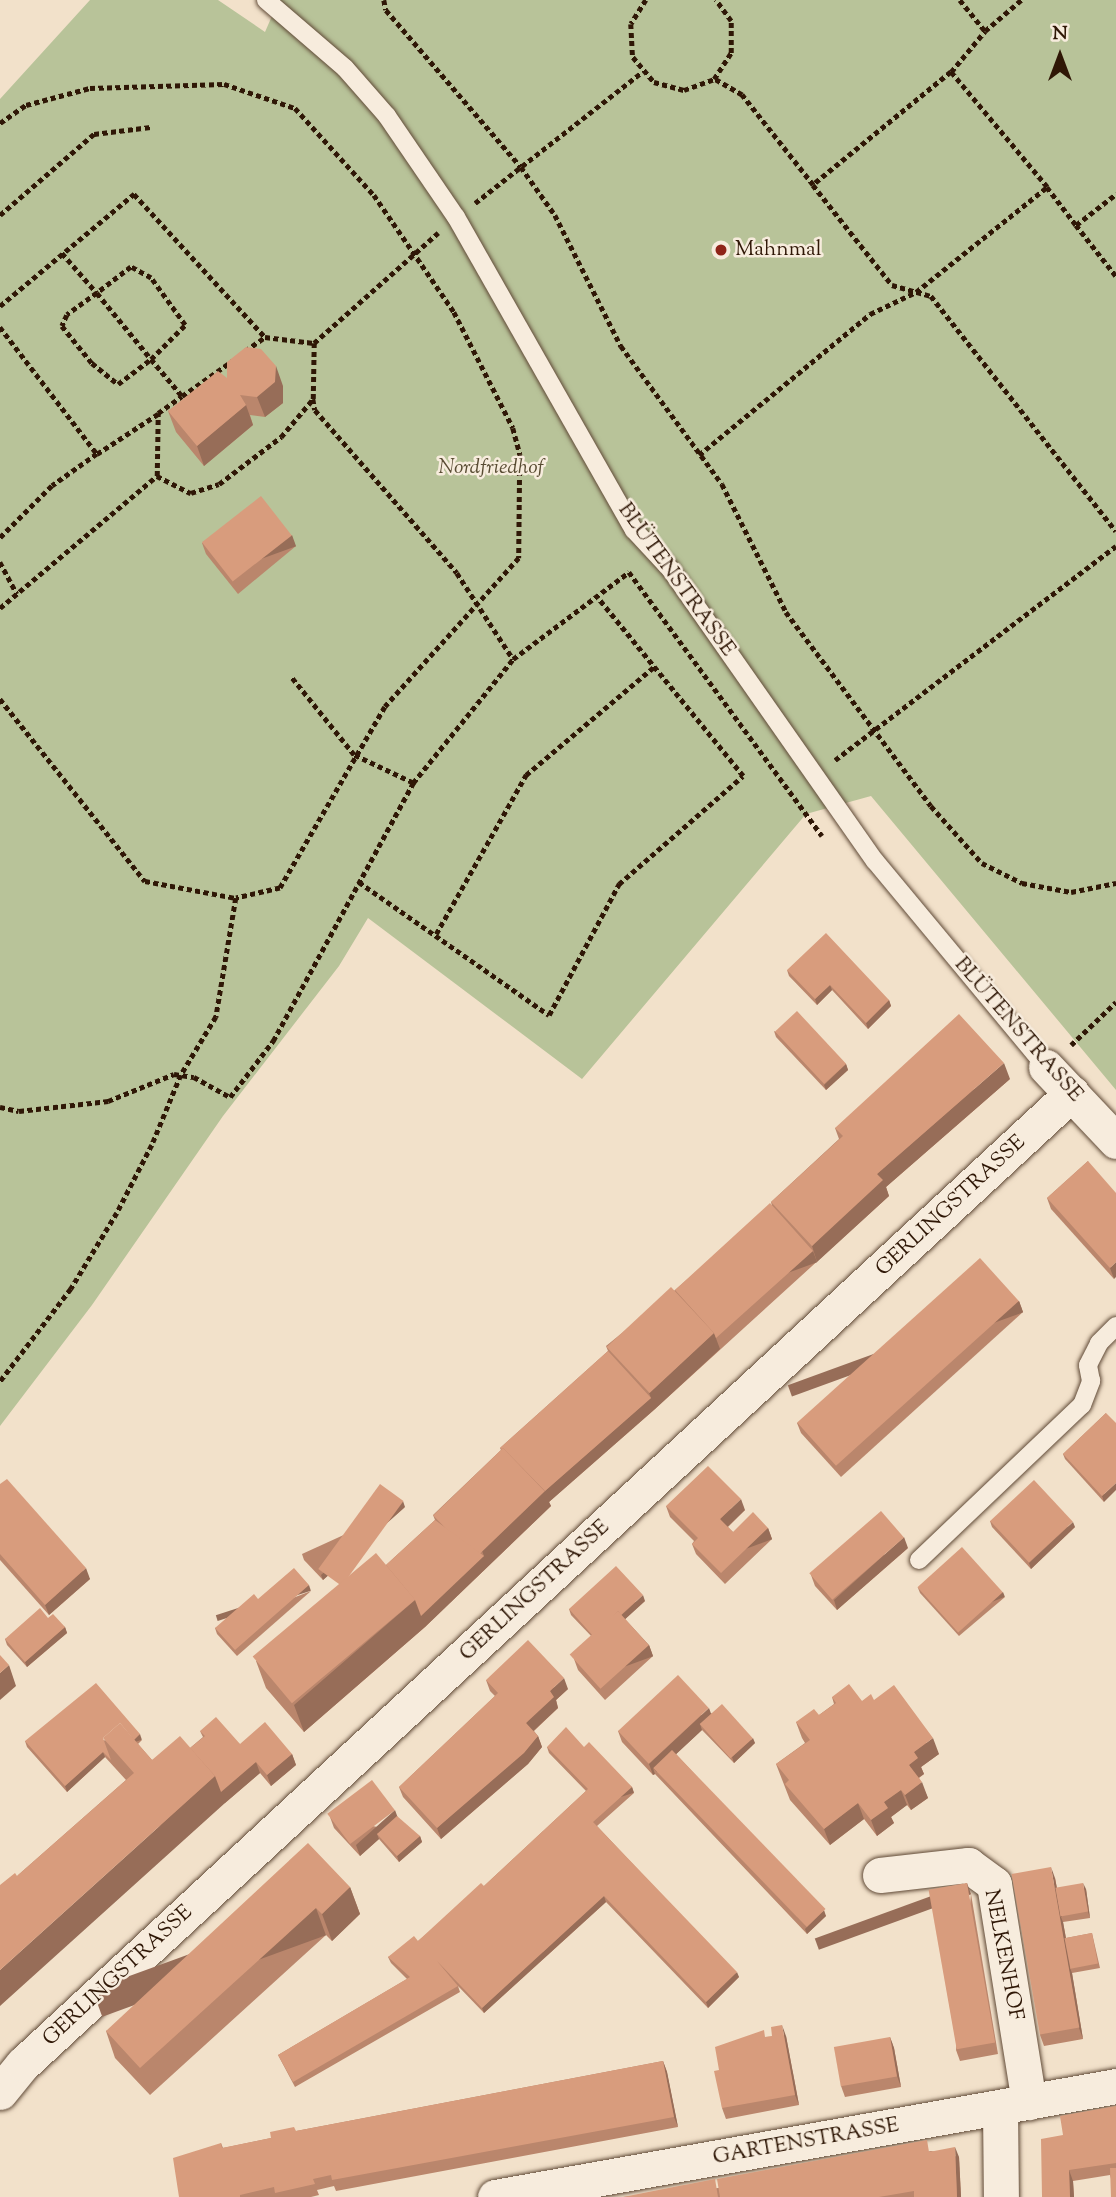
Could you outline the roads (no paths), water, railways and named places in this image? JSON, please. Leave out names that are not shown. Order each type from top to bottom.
[{"type":"street","name":"BLÜTENSTRASSE","points":[[1046,1067],[1116,1141]]},
{"type":"street","name":"GERLINGSTRASSE","points":[[0,2092],[23,2064],[1072,1093]]},
{"type":"street","name":"NELKENHOF","points":[[880,1875],[968,1865],[995,1884],[1015,2105],[1001,2197]]},
{"type":"street","name":"GARTENSTRASSE","points":[[495,2197],[1116,2086]]},
{"type":"lane","name":"BLÜTENSTRASSE","points":[[266,0],[345,68],[387,116],[456,217],[634,530],[671,570],[875,861],[1046,1067]]},
{"type":"lane","points":[[919,1560],[1082,1405],[1091,1381],[1088,1364],[1099,1343],[1116,1326]]},
{"type":"place","name":"Mahnmal","points":[[721,250]]},
{"type":"park label","name":"Nordfriedhof","points":[[491,468]]}]
